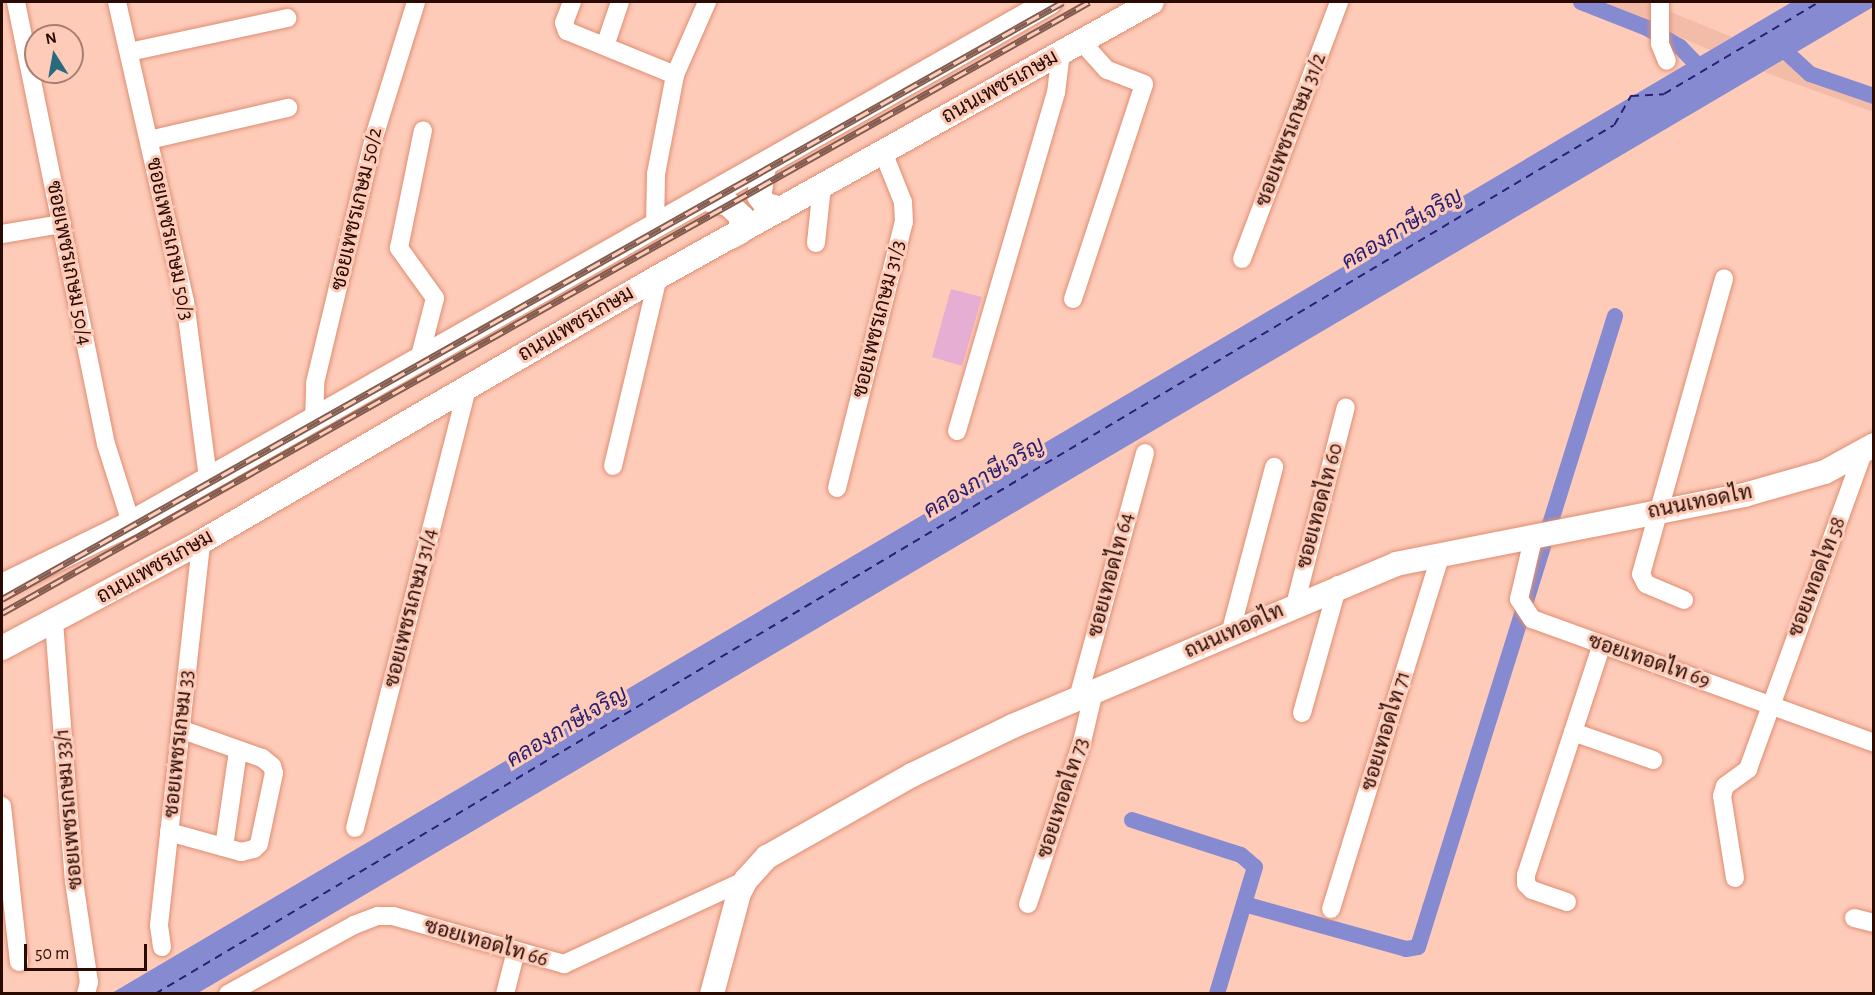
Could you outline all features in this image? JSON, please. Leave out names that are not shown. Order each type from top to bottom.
[{"type":"main road","points":[[2,586],[131,523],[1050,2]]},
{"type":"main road","name":"ถนนเพชรเกษม","points":[[2,648],[201,542],[657,277],[1152,2]]},
{"type":"main road","points":[[764,166],[759,196],[766,205],[782,209]]},
{"type":"main road","points":[[706,199],[728,204],[742,217],[740,232],[731,237]]},
{"type":"main road","name":"ถนนเทอดไท","points":[[712,993],[746,880],[767,857],[853,807],[954,754],[1338,585],[1396,564],[1788,483],[1826,472],[1869,448]]},
{"type":"street","name":"ซอยเพชรเกษม 50/4","points":[[16,2],[106,444],[131,523]]},
{"type":"street","name":"ซอยเพชรเกษม 50/3","points":[[117,2],[185,301],[207,479]]},
{"type":"street","name":"ซอยเพชรเกษม 50/2","points":[[314,420],[315,383],[374,137],[416,2]]},
{"type":"street","points":[[572,2],[564,22],[567,31],[675,75]]},
{"type":"street","points":[[605,46],[620,2]]},
{"type":"street","points":[[655,227],[656,174],[675,75],[706,2]]},
{"type":"street","name":"ซอยเพชรเกษม 31/2","points":[[1242,259],[1339,2]]},
{"type":"street","points":[[1660,2],[1659,22],[1664,52]]},
{"type":"street","points":[[129,52],[287,18]]},
{"type":"street","points":[[1073,299],[1144,84],[1107,69],[1082,42]]},
{"type":"street","points":[[957,431],[1056,93],[1061,54]]},
{"type":"street","points":[[149,140],[288,108]]},
{"type":"street","points":[[419,360],[435,298],[399,248],[423,130]]},
{"type":"street","name":"ซอยเพชรเกษม 31/3","points":[[837,488],[904,222],[903,202],[883,152]]},
{"type":"street","points":[[816,243],[822,186]]},
{"type":"street","points":[[2,234],[62,224]]},
{"type":"street","points":[[613,466],[657,277]]},
{"type":"street","points":[[1684,600],[1642,579],[1659,509],[1724,278]]},
{"type":"street","name":"ซอยเพชรเกษม 31/4","points":[[355,828],[467,387]]},
{"type":"street","name":"ซอยเทอดไท 60","points":[[1295,605],[1346,407]]},
{"type":"street","name":"ซอยเทอดไท 58","points":[[1735,878],[1722,796],[1725,786],[1748,769],[1769,702],[1869,448]]},
{"type":"street","name":"ซอยเทอดไท 64","points":[[1086,695],[1145,453]]},
{"type":"street","points":[[1230,634],[1274,467]]},
{"type":"street","name":"ซอยเทอดไท 69","points":[[1534,535],[1520,591],[1523,610],[1540,623],[1769,702],[1874,743]]},
{"type":"street","name":"ซอยเพชรเกษม 33","points":[[162,946],[159,925],[201,542]]},
{"type":"street","name":"ซอยเทอดไท 71","points":[[1331,909],[1441,554]]},
{"type":"street","points":[[1302,713],[1338,585]]},
{"type":"street","name":"ซอยเพชรเกษม 33/1","points":[[54,622],[74,881],[89,982],[86,993]]},
{"type":"street","points":[[1567,902],[1532,890],[1526,884],[1526,875],[1602,644]]},
{"type":"street","name":"ซอยเทอดไท 73","points":[[1028,903],[1082,742],[1086,695]]},
{"type":"street","points":[[169,832],[247,852],[260,844],[273,773],[268,761],[180,729]]},
{"type":"street","points":[[1573,732],[1653,760]]},
{"type":"street","points":[[224,847],[238,751]]},
{"type":"street","points":[[2,806],[20,962]]},
{"type":"street","name":"ซอยเทอดไท 66","points":[[228,993],[354,925],[378,916],[393,916],[550,963],[574,961],[746,880]]},
{"type":"street","points":[[1854,918],[1874,923]]},
{"type":"street","points":[[505,993],[516,951]]},
{"type":"shaded area","points":[[1598,2],[1646,2],[1732,37],[1710,50]]},
{"type":"shaded area","points":[[1782,61],[1873,91],[1873,112],[1764,72]]},
{"type":"shaded area","points":[[951,289],[982,297],[962,366],[932,357]]},
{"type":"water","name":"คลองภาษีเจริญ","points":[[1792,2],[1873,2],[1873,7],[198,993],[112,993]]},
{"type":"waterway","points":[[1581,2],[1647,28],[1680,47],[1706,74]]},
{"type":"waterway","points":[[1774,41],[1810,74],[1874,96]]},
{"type":"waterway","points":[[1244,904],[1406,949],[1418,947],[1615,316]]},
{"type":"waterway","points":[[1132,820],[1241,855],[1255,867],[1217,994]]},
{"type":"ferry route","points":[[155,994],[1614,125],[1631,96],[1664,94],[1819,2]]},
{"type":"railway","points":[[2,599],[1063,2]]},
{"type":"railway","points":[[2,613],[1089,2]]}]
